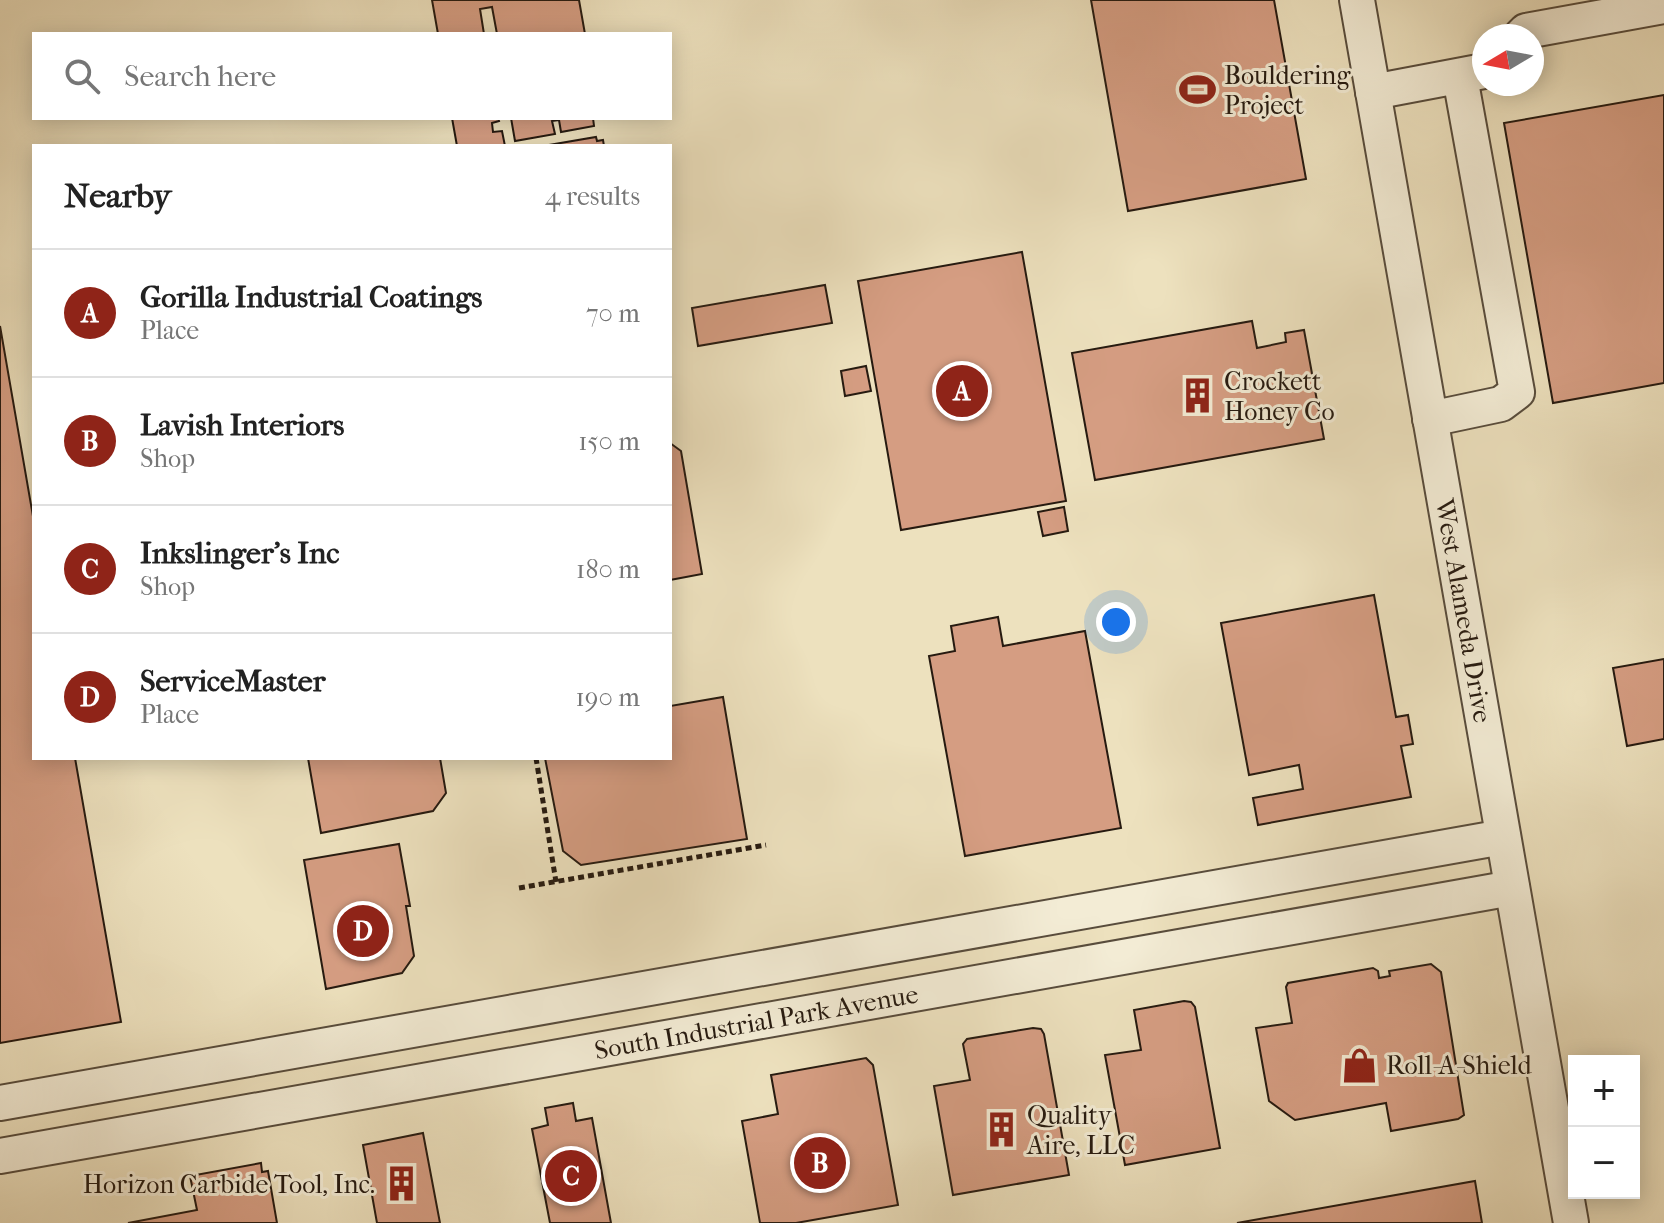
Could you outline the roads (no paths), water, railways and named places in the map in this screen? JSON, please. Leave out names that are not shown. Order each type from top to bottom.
[{"type":"street","name":"West Alameda Drive","points":[[1357,0],[1571,1223]]},
{"type":"street","points":[[1544,28],[1664,6]]},
{"type":"street","points":[[1373,92],[1472,74]]},
{"type":"street","points":[[1430,419],[1501,404],[1517,392],[1475,96]]},
{"type":"street","name":"South Industrial Park Avenue","points":[[0,1103],[1503,837]]},
{"type":"street","name":"South Industrial Park Avenue","points":[[0,1156],[1512,888]]},
{"type":"place","name":"Bouldering Project","points":[[1198,90]]},
{"type":"place","name":"Gorilla Industrial Coatings","points":[[962,391]]},
{"type":"place","name":"Crockett Honey Co","points":[[1198,396]]},
{"type":"place","name":"ServiceMaster","points":[[363,931]]},
{"type":"place","name":"Roll-A-Shield","points":[[1360,1065]]},
{"type":"place","name":"Quality Aire, LLC","points":[[1001,1130]]},
{"type":"place","name":"Lavish Interiors","points":[[820,1163]]},
{"type":"place","name":"Inkslinger's Inc","points":[[571,1176]]},
{"type":"place","name":"Horizon Carbide Tool, Inc.","points":[[401,1184]]}]
